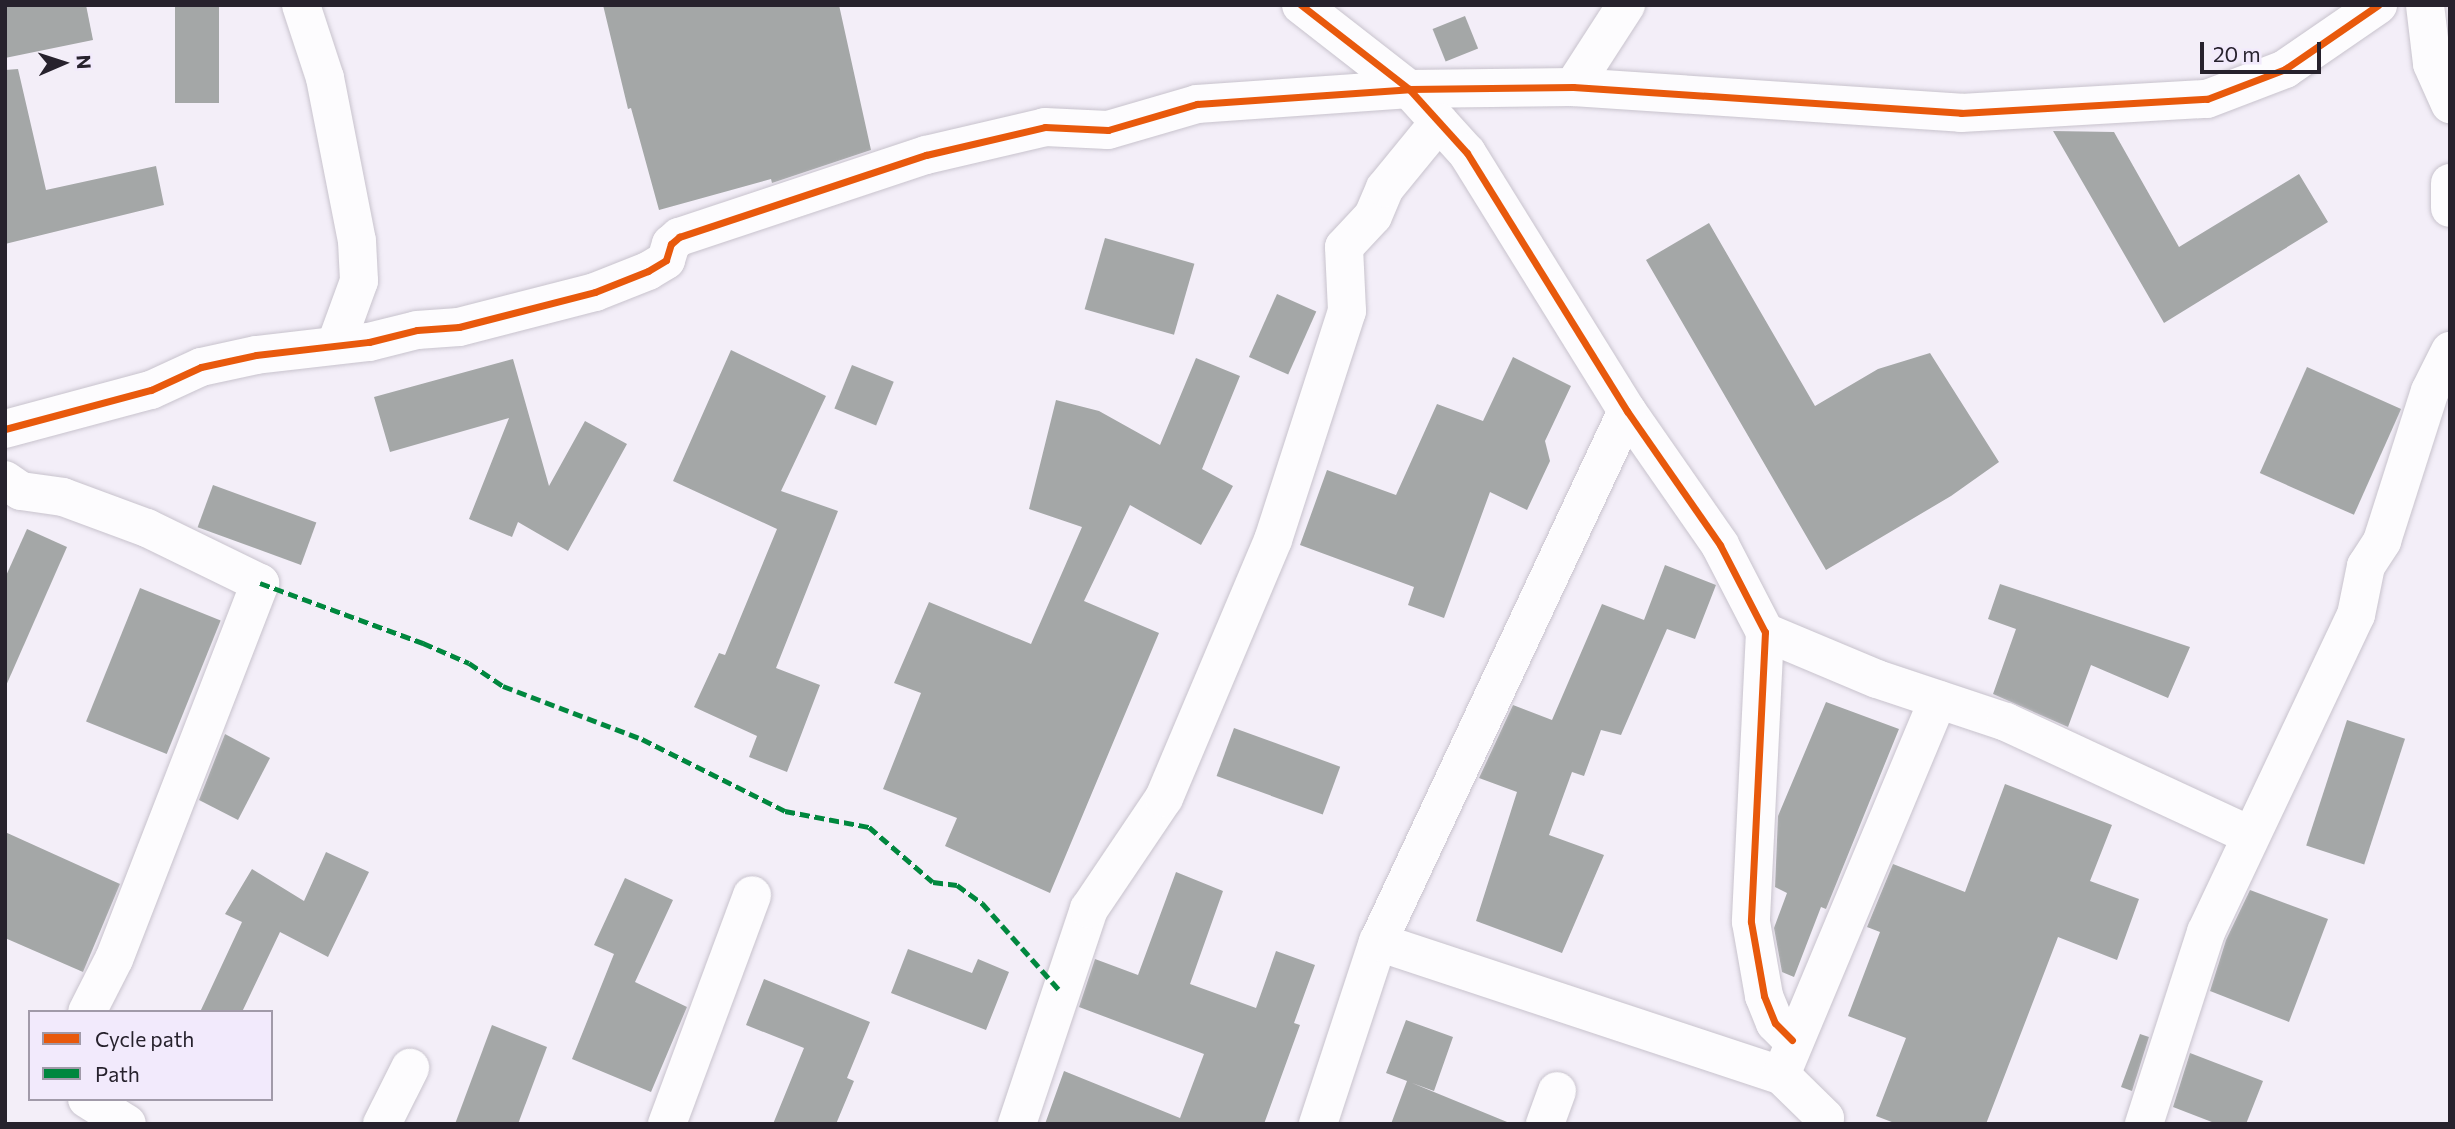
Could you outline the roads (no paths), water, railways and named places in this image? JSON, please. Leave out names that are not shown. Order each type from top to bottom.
[{"type":"street","points":[[301,5],[325,78],[357,242],[359,281],[337,344]]},
{"type":"street","points":[[1301,5],[1409,89],[1466,153],[1523,237],[1627,411],[1720,545],[1765,632],[1751,922],[1765,996],[1786,1058],[1829,1122]]},
{"type":"street","points":[[1573,87],[1626,5]]},
{"type":"street","points":[[5,429],[113,402],[201,367],[337,344],[369,342],[417,330],[459,327],[595,292],[648,271],[666,260],[671,244],[679,237],[859,175],[993,138],[1045,127],[1130,126],[1197,104],[1409,89],[1573,87],[1961,113],[2207,99],[2285,69],[2378,5]]},
{"type":"street","points":[[2425,5],[2432,64],[2450,104]]},
{"type":"street","points":[[1017,1124],[1089,909],[1164,798],[1273,540],[1347,312],[1344,247],[1373,216],[1385,188],[1439,122]]},
{"type":"street","points":[[2450,183],[2450,208]]},
{"type":"street","points":[[2144,1124],[2206,932],[2249,835],[2356,615],[2367,566],[2382,541],[2430,391],[2450,351]]},
{"type":"street","points":[[1318,1124],[1378,942],[1627,411]]},
{"type":"street","points":[[5,480],[21,492],[63,497],[147,528],[260,583],[130,921],[88,1010]]},
{"type":"street","points":[[1765,632],[1938,699],[2006,722],[2249,835]]},
{"type":"street","points":[[1786,1058],[1938,699]]},
{"type":"street","points":[[667,1124],[752,895]]},
{"type":"street","points":[[1378,942],[1786,1058]]},
{"type":"street","points":[[382,1124],[410,1068]]},
{"type":"street","points":[[88,1101],[90,1105],[127,1124]]}]
